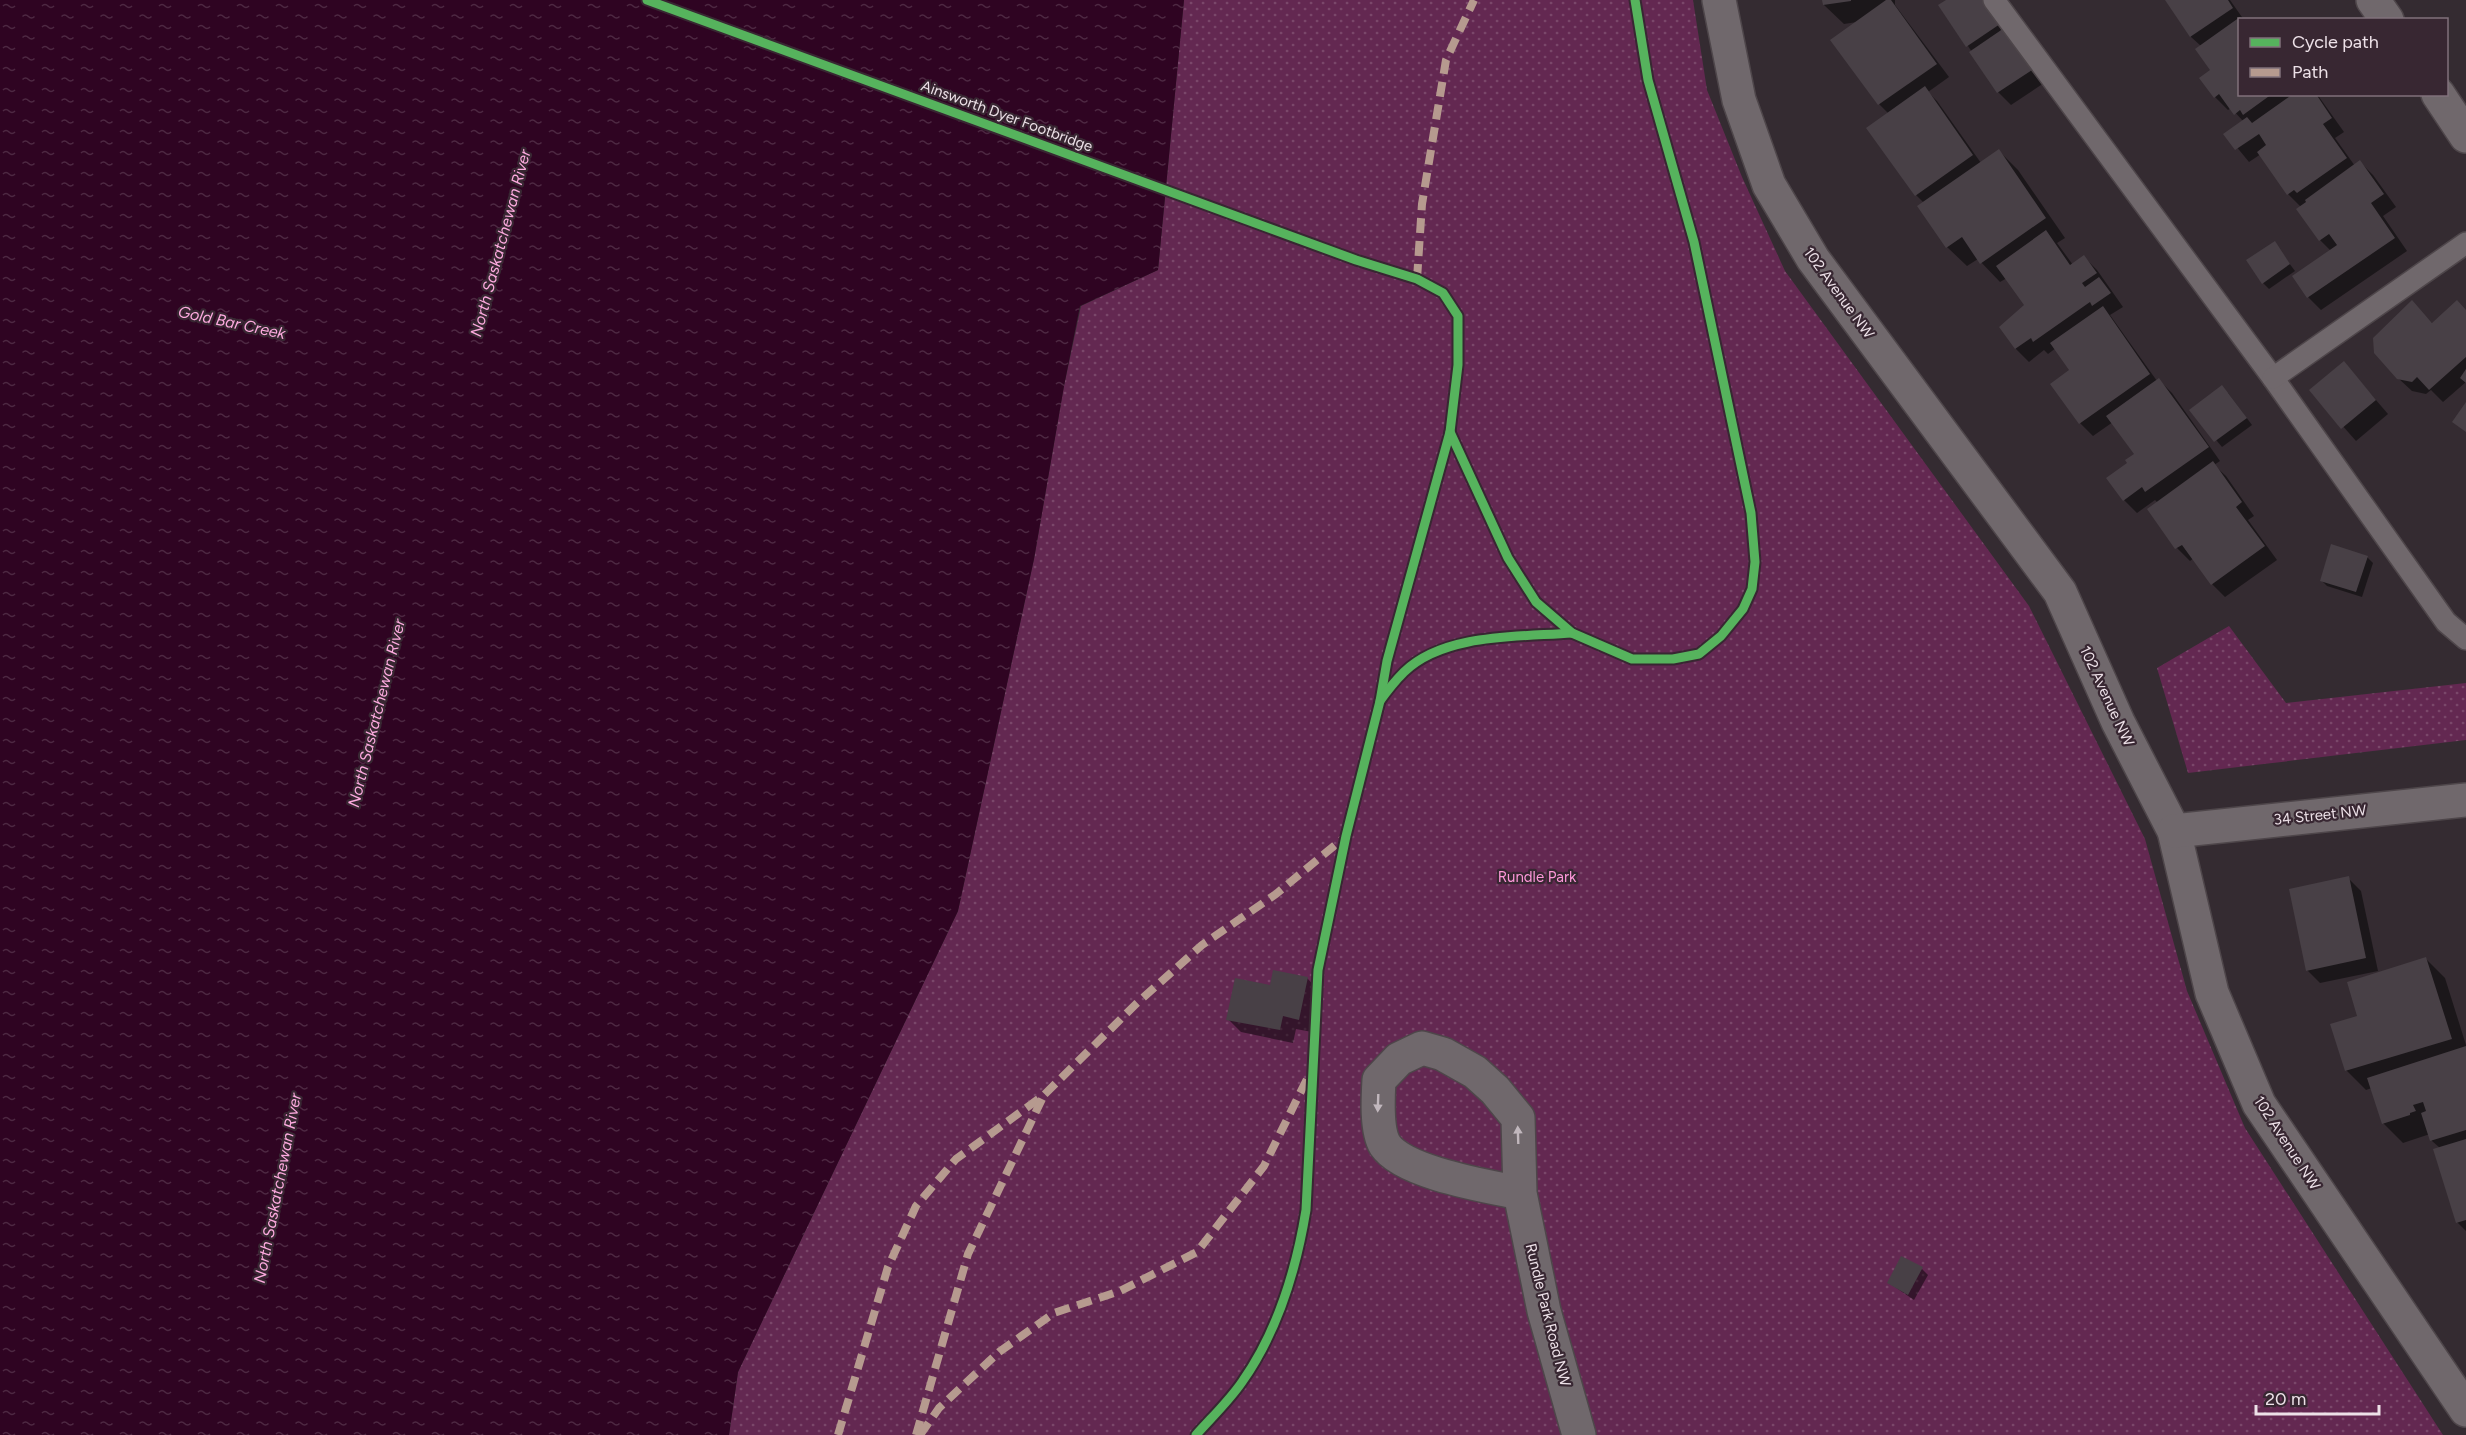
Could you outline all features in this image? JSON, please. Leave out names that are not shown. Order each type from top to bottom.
[{"type":"street","name":"102 Avenue NW","points":[[1719,0],[1738,100],[1769,185],[1813,259],[2061,592],[2118,722],[2174,831],[2212,993],[2259,1104],[2466,1410]]},
{"type":"street","points":[[2373,0],[2386,18]]},
{"type":"street","points":[[2439,96],[2466,136]]},
{"type":"street","name":"34 Street NW","points":[[2174,831],[2466,800]]},
{"type":"street","name":"Rundle Park Road NW","points":[[1520,1193],[1448,1177],[1407,1163],[1385,1144],[1378,1113],[1379,1080],[1399,1059],[1422,1048],[1443,1054],[1475,1072],[1495,1090],[1518,1118],[1520,1193],[1544,1311],[1579,1435]]},
{"type":"lane","points":[[1994,0],[2273,378],[2446,622],[2466,639]]},
{"type":"lane","points":[[2273,378],[2466,243]]},
{"type":"green space","name":"Rundle Park","points":[[1184,0],[1693,0],[1707,90],[1742,177],[1785,271],[2029,606],[2145,839],[2187,991],[2245,1128],[2443,1435],[729,1435],[738,1372],[958,911],[1034,559],[1064,386],[1081,306],[1158,270]]},
{"type":"green space","points":[[2229,626],[2286,703],[2466,683],[2466,740],[2188,773],[2157,668]]},
{"type":"water","points":[[0,0],[1184,0],[1158,270],[1080,306],[1034,559],[958,911],[738,1372],[729,1435],[0,1435]]},
{"type":"building","points":[[1822,0],[1851,0],[1851,1],[1823,5]]},
{"type":"building","points":[[1886,0],[1891,0],[1937,64],[1878,105],[1830,40]]},
{"type":"building","points":[[1946,0],[1992,0],[2006,20],[1966,47],[1938,5]]},
{"type":"building","points":[[2165,0],[2228,0],[2233,8],[2190,37]]},
{"type":"building","points":[[2238,18],[2238,96],[2269,96],[2243,115],[2240,110],[2234,115],[2219,94],[2214,98],[2199,78],[2210,70],[2195,49]]},
{"type":"building","points":[[2010,24],[2038,66],[1997,93],[1969,52]]},
{"type":"building","points":[[1925,86],[1973,155],[1915,196],[1866,128]]},
{"type":"building","points":[[2290,96],[2317,96],[2332,118],[2323,124],[2347,158],[2297,193],[2294,190],[2287,195],[2257,152],[2266,145],[2259,134],[2235,150],[2223,134],[2247,117],[2252,123]]},
{"type":"building","points":[[1999,149],[2046,218],[1980,264],[1962,237],[1946,248],[1917,206]]},
{"type":"building","points":[[2360,160],[2384,194],[2371,203],[2395,238],[2307,298],[2292,276],[2337,245],[2329,234],[2319,241],[2296,209]]},
{"type":"building","points":[[2046,230],[2070,265],[2084,255],[2097,273],[2082,283],[2085,287],[2099,277],[2111,293],[2092,306],[2090,302],[2033,342],[2031,338],[2015,349],[1999,327],[2024,305],[1996,266]]},
{"type":"building","points":[[2275,241],[2290,264],[2262,284],[2246,260]]},
{"type":"building","points":[[2412,300],[2432,323],[2457,300],[2466,310],[2466,357],[2429,390],[2417,377],[2412,382],[2397,379],[2374,353],[2373,338]]},
{"type":"building","points":[[2103,306],[2150,374],[2079,424],[2050,384],[2069,370],[2050,343]]},
{"type":"building","points":[[2344,361],[2376,400],[2341,429],[2309,390]]},
{"type":"building","points":[[2466,369],[2466,383],[2460,378]]},
{"type":"building","points":[[2159,378],[2209,447],[2145,492],[2142,487],[2123,501],[2106,478],[2127,463],[2125,460],[2134,454],[2106,416]]},
{"type":"building","points":[[2222,385],[2247,418],[2214,442],[2189,410]]},
{"type":"building","points":[[2466,402],[2466,432],[2452,422]]},
{"type":"building","points":[[2213,461],[2242,502],[2236,507],[2265,546],[2211,585],[2182,545],[2175,549],[2147,509]]},
{"type":"building","points":[[2331,544],[2368,556],[2356,592],[2320,581]]},
{"type":"building","points":[[2349,876],[2366,958],[2306,971],[2289,889]]},
{"type":"building","points":[[2426,957],[2452,1039],[2345,1071],[2330,1024],[2357,1016],[2347,982]]},
{"type":"building","points":[[1273,970],[1308,977],[1299,1020],[1283,1016],[1280,1030],[1226,1020],[1235,978],[1270,985]]},
{"type":"building","points":[[2466,1046],[2466,1130],[2430,1141],[2421,1113],[2426,1111],[2423,1102],[2413,1105],[2416,1111],[2410,1115],[2382,1124],[2367,1078]]},
{"type":"building","points":[[2466,1139],[2466,1220],[2456,1223],[2433,1149]]},
{"type":"building","points":[[1901,1256],[1923,1267],[1908,1295],[1887,1283]]},
{"type":"marked path","points":[[1417,279],[1422,204],[1446,60],[1474,0]]},
{"type":"marked path","points":[[838,1435],[888,1267],[916,1206],[956,1159],[1044,1095],[1136,1004],[1202,945],[1276,894],[1346,836]]},
{"type":"marked path","points":[[920,1435],[939,1408],[999,1352],[1054,1313],[1120,1291],[1197,1252],[1264,1166],[1309,1075]]},
{"type":"marked path","points":[[916,1435],[968,1254],[1043,1097]]},
{"type":"cycle path","name":"Ainsworth Dyer Footbridge","points":[[647,0],[1356,260],[1417,279],[1443,293],[1458,316],[1458,365],[1450,432],[1387,661],[1380,701],[1346,836],[1318,970],[1306,1210],[1297,1255],[1284,1300],[1255,1362],[1231,1396],[1196,1435]]},
{"type":"cycle path","points":[[1450,432],[1508,558],[1536,602],[1572,633],[1632,659],[1673,659],[1699,654],[1721,636],[1743,609],[1752,589],[1755,562],[1751,513],[1694,242],[1648,80],[1635,0]]},
{"type":"cycle path","points":[[1380,701],[1404,672],[1421,659],[1440,650],[1484,639],[1572,633]]},
{"type":"water label","name":"North Saskatchewan River","points":[[500,243]]},
{"type":"water label","name":"Gold Bar Creek","points":[[232,322]]},
{"type":"water label","name":"North Saskatchewan River","points":[[376,713]]},
{"type":"water label","name":"North Saskatchewan River","points":[[277,1188]]}]
